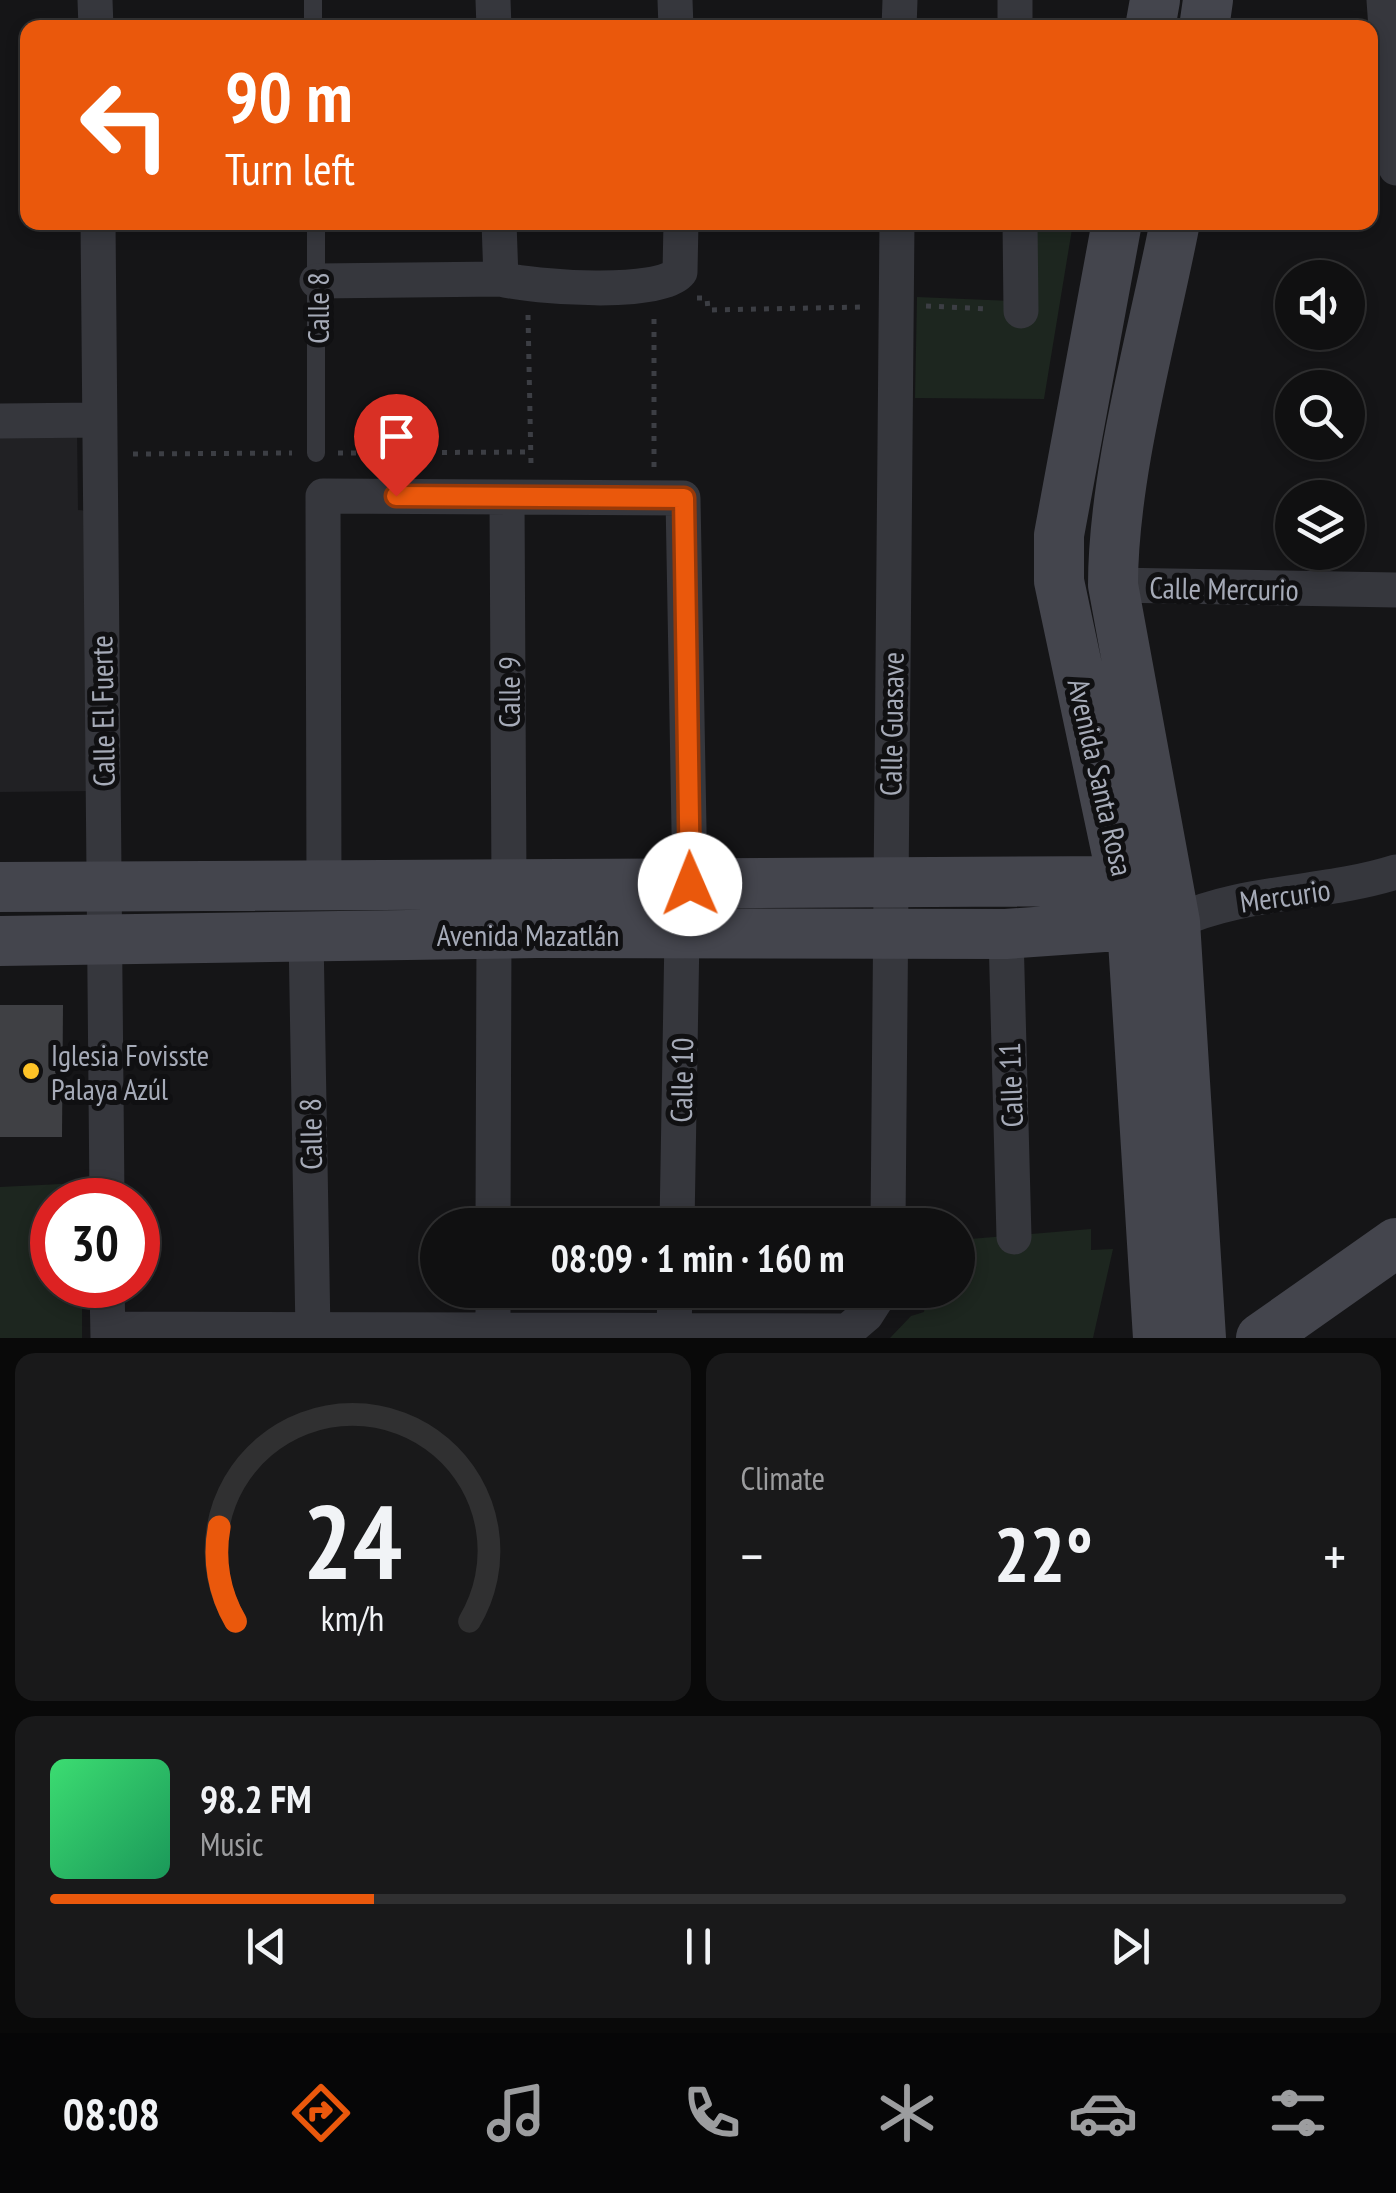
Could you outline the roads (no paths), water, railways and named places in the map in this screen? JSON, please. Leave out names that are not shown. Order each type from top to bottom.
[{"type":"street","points":[[1384,0],[1396,168]]},
{"type":"street","name":"Calle El Fuerte","points":[[98,230],[106,1178]]},
{"type":"street","points":[[501,230],[514,282]]},
{"type":"street","points":[[317,281],[514,282],[660,288],[682,264],[681,230]]},
{"type":"street","name":"Calle Guasave","points":[[888,1208],[897,230]]},
{"type":"street","points":[[1020,230],[1022,311]]},
{"type":"street","name":"Avenida Santa Rosa","points":[[1116,230],[1060,535],[1059,581],[1162,904],[1158,1338]]},
{"type":"street","name":"Avenida Santa Rosa","points":[[1173,230],[1122,491],[1113,544],[1113,585],[1162,904],[1202,1338]]},
{"type":"street","points":[[0,421],[100,420]]},
{"type":"street","points":[[324,888],[323,496],[668,498],[690,884]]},
{"type":"street","name":"Calle 9","points":[[493,1208],[501,911],[519,497]]},
{"type":"street","name":"Calle Mercurio","points":[[1113,585],[1396,590]]},
{"type":"street","name":"Mercurio","points":[[1162,904],[1354,885],[1396,872]]},
{"type":"street","name":"Avenida Mazatlán","points":[[0,941],[104,943],[306,935],[690,884],[890,885],[1162,904]]},
{"type":"street","name":"Avenida Mazatlán","points":[[0,888],[324,888],[682,934],[1006,934],[1162,904]]},
{"type":"street","name":"Calle 10","points":[[678,1208],[682,934]]},
{"type":"street","name":"Calle 11","points":[[1006,934],[1014,1236]]},
{"type":"street","name":"Calle 8","points":[[306,935],[313,1333]]},
{"type":"street","points":[[1261,1338],[1396,1243]]},
{"type":"street","points":[[107,1308],[108,1333],[493,1328],[843,1335],[870,1308]]},
{"type":"street","points":[[493,1308],[493,1328]]},
{"type":"street","points":[[674,1330],[675,1308]]},
{"type":"lane","name":"Calle 8","points":[[316,230],[316,453]]},
{"type":"place","name":"Iglesia Fovisste Palaya Azúl","points":[[31,1071]]}]
